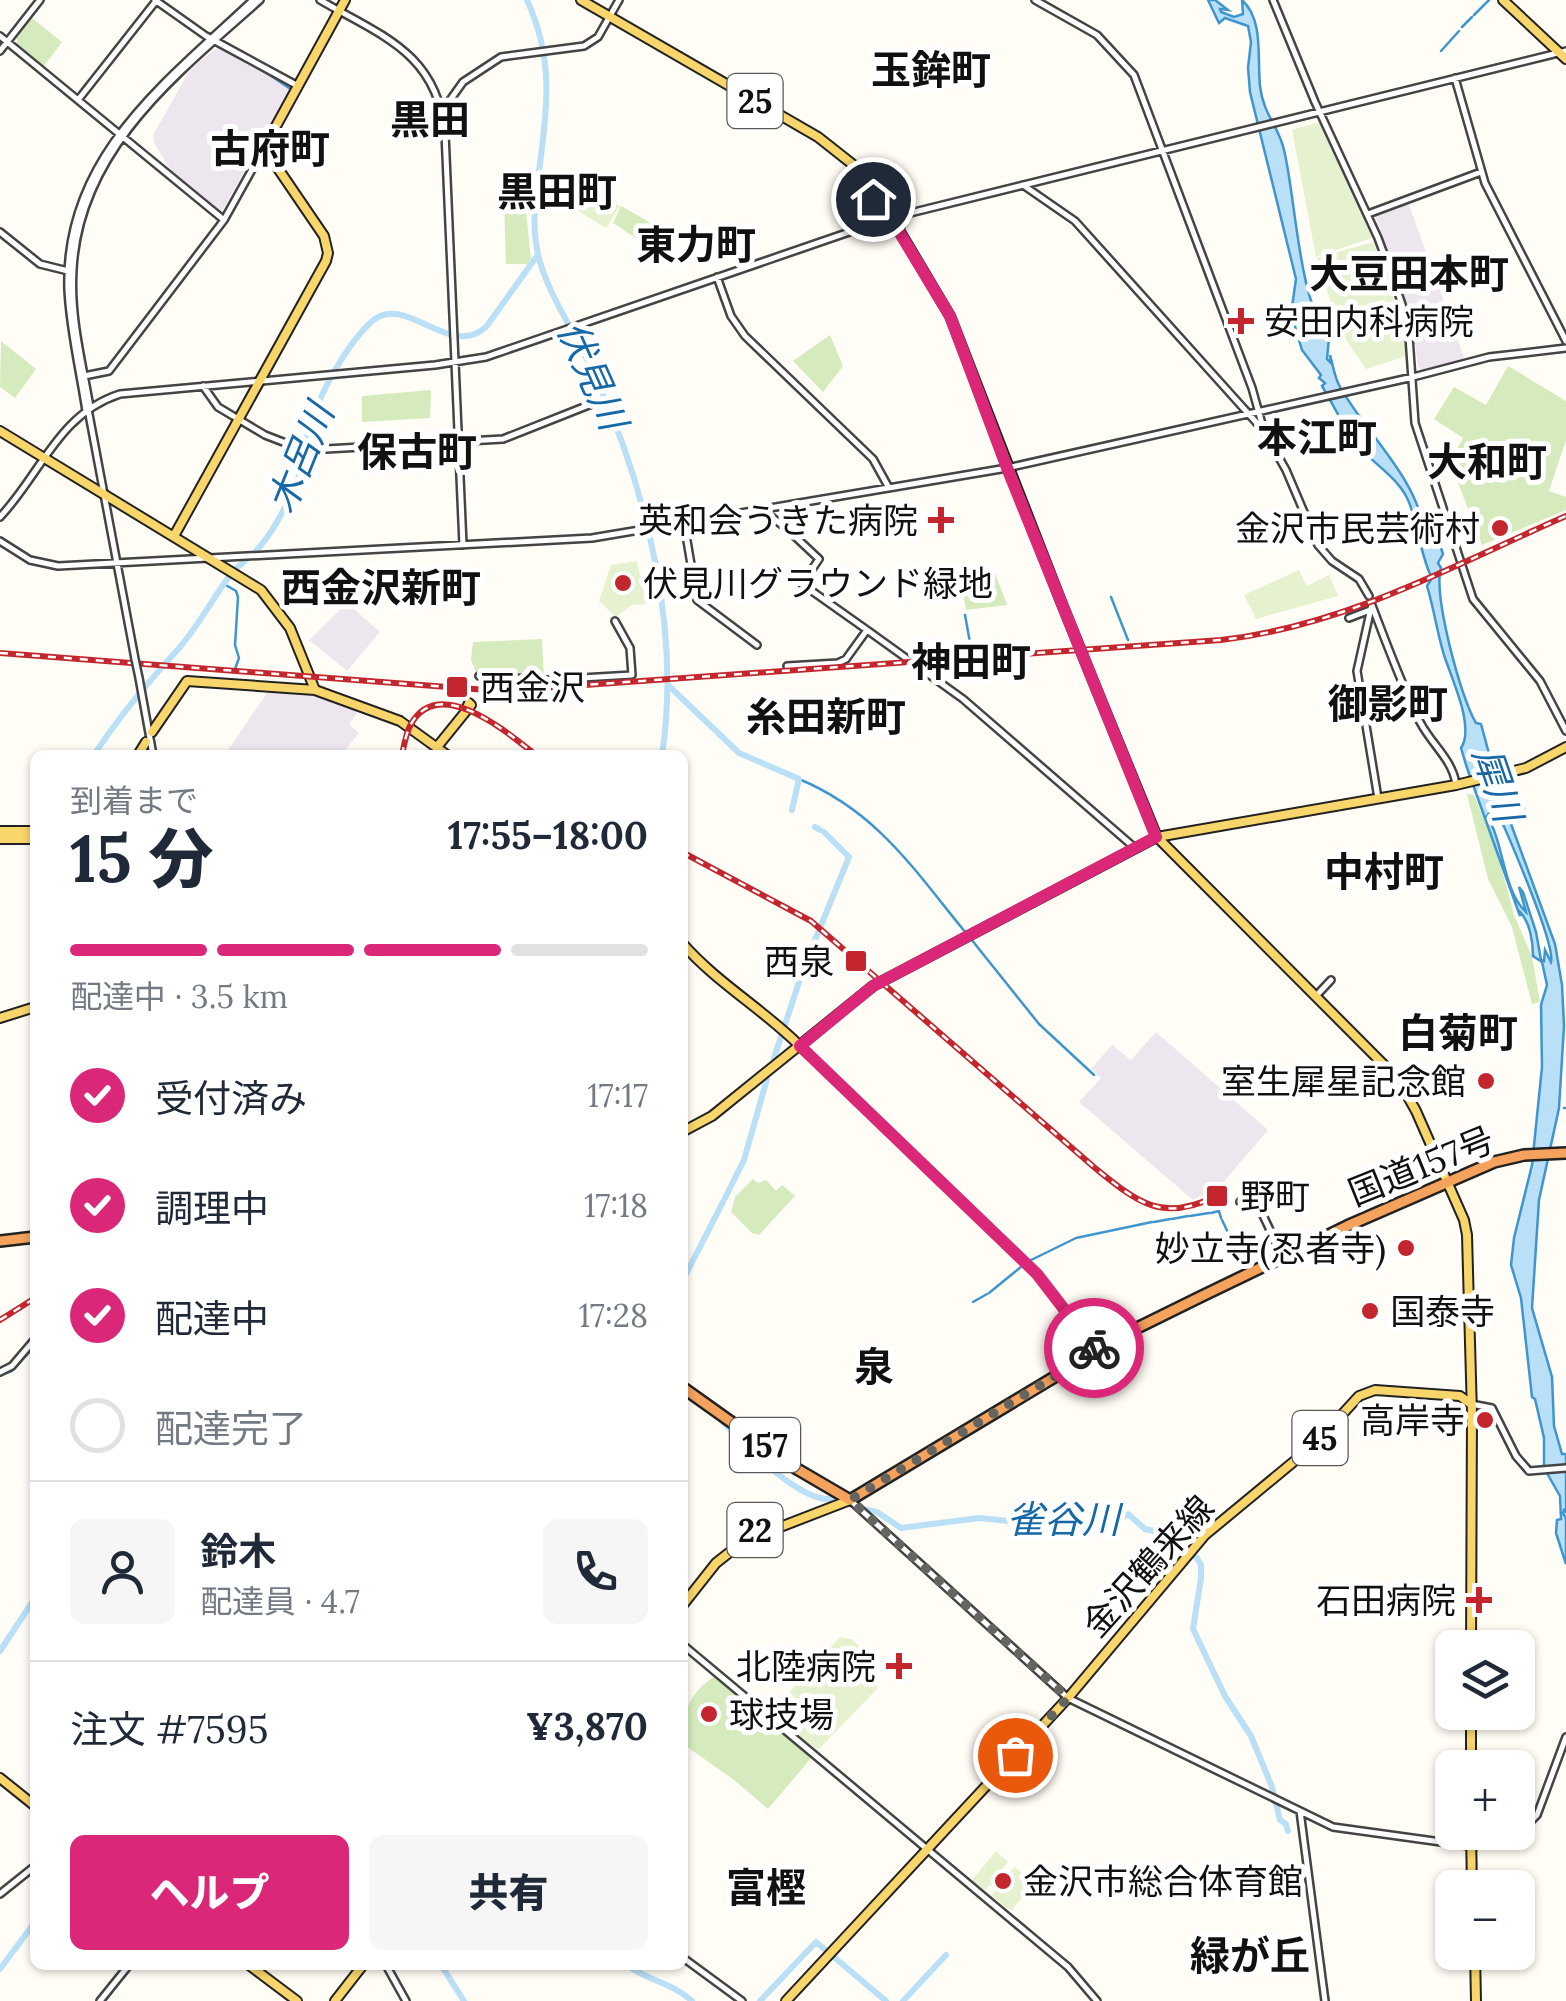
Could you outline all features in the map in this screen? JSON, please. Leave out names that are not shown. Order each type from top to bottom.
[{"type":"highway","name":"国道157号","points":[[850,1500],[1097,1351],[1287,1255],[1502,1158],[1566,1153]]},
{"type":"highway","points":[[0,1241],[30,1238]]},
{"type":"highway","name":"157","points":[[688,1391],[797,1469],[850,1500]]},
{"type":"main road","points":[[174,536],[328,253],[320,229],[264,148],[344,0]]},
{"type":"main road","name":"25","points":[[578,0],[833,146],[856,168],[950,316],[1156,837],[1398,1079],[1449,1182]]},
{"type":"main road","points":[[1503,0],[1566,59]]},
{"type":"main road","name":"25","points":[[609,18],[828,148],[857,175],[890,218]]},
{"type":"main road","points":[[872,224],[878,216],[878,206]]},
{"type":"main road","points":[[898,230],[908,213]]},
{"type":"main road","points":[[0,431],[261,590],[285,620],[316,690]]},
{"type":"main road","points":[[152,732],[186,681],[316,690],[400,721],[441,750]]},
{"type":"main road","points":[[437,747],[465,712]]},
{"type":"main road","points":[[141,750],[146,742]]},
{"type":"main road","points":[[688,1129],[712,1116],[873,986],[1156,837],[1458,785],[1537,764],[1566,747]]},
{"type":"main road","points":[[0,831],[30,831]]},
{"type":"main road","points":[[0,840],[30,839]]},
{"type":"main road","points":[[688,950],[800,1046]]},
{"type":"main road","points":[[0,1018],[30,1009]]},
{"type":"main road","points":[[1449,1182],[1468,1234],[1471,1630]]},
{"type":"main road","name":"金沢鶴来線","points":[[786,2001],[1068,1698],[1205,1535],[1315,1444],[1359,1396],[1375,1390],[1460,1396],[1471,1404]]},
{"type":"main road","name":"22","points":[[688,1595],[744,1541],[850,1500]]},
{"type":"main road","points":[[0,1778],[30,1802]]},
{"type":"main road","points":[[256,1970],[297,2001]]},
{"type":"main road","points":[[332,2001],[356,1970]]},
{"type":"main road","points":[[1475,1970],[1476,2001]]},
{"type":"street","points":[[0,51],[40,0]]},
{"type":"street","points":[[78,100],[155,0],[214,40],[298,86]]},
{"type":"street","points":[[151,750],[69,311],[68,271],[84,196],[95,170],[119,135],[142,104],[257,0]]},
{"type":"street","points":[[320,0],[413,56],[434,85],[442,106],[463,545]]},
{"type":"street","points":[[442,106],[463,82],[501,57],[594,41],[619,0]]},
{"type":"street","points":[[1035,0],[1098,35],[1125,63],[1143,94],[1264,431],[1286,470],[1315,541],[1332,561],[1360,578],[1414,711],[1450,763],[1458,785]]},
{"type":"street","points":[[1274,0],[1318,111],[1368,214],[1408,322],[1415,423],[1477,605],[1530,667],[1566,731]]},
{"type":"street","points":[[0,36],[224,220]]},
{"type":"street","points":[[0,517],[60,434],[88,409],[127,392],[456,363],[504,352],[890,218],[1562,52]]},
{"type":"street","points":[[0,541],[39,563],[118,563],[572,540],[1007,468],[1413,378],[1494,356],[1566,344],[1480,172],[1455,78]]},
{"type":"street","points":[[88,409],[74,312],[74,253],[93,185],[119,135]]},
{"type":"street","points":[[84,376],[108,371],[224,220],[264,148]]},
{"type":"street","points":[[1368,214],[1480,172]]},
{"type":"street","points":[[1023,185],[1075,221],[1264,431]]},
{"type":"street","points":[[0,232],[38,263],[68,271]]},
{"type":"street","points":[[716,278],[731,316],[745,336],[872,458],[889,488]]},
{"type":"street","points":[[202,386],[211,400],[238,420],[264,435],[307,447],[480,441],[516,436],[594,403]]},
{"type":"street","points":[[760,509],[818,559],[802,584],[963,699],[1135,848]]},
{"type":"street","points":[[684,522],[697,600],[756,645]]},
{"type":"street","points":[[1349,618],[1371,603]]},
{"type":"street","points":[[1371,603],[1357,672],[1378,798]]},
{"type":"street","points":[[478,676],[548,680],[632,675],[630,648],[615,621]]},
{"type":"street","points":[[788,666],[838,663],[846,659],[867,630]]},
{"type":"street","points":[[1316,996],[1331,980]]},
{"type":"street","points":[[800,1046],[1037,1274],[1097,1351]]},
{"type":"street","points":[[1240,1202],[1261,1211],[1278,1248],[1287,1255]]},
{"type":"street","points":[[0,1372],[12,1366],[30,1346]]},
{"type":"street","points":[[1471,1404],[1492,1408],[1516,1456],[1529,1471],[1566,1468]]},
{"type":"street","points":[[850,1500],[1068,1698],[1334,1827],[1435,1841]]},
{"type":"street","points":[[688,1649],[1068,1968],[1098,2001]]},
{"type":"street","points":[[1535,1818],[1566,1737]]},
{"type":"street","points":[[1300,1811],[1325,2001]]},
{"type":"street","points":[[0,1894],[30,1870]]},
{"type":"street","points":[[688,1961],[742,2001]]},
{"type":"street","points":[[100,2001],[125,1970]]},
{"type":"street","points":[[389,1970],[406,2001]]},
{"type":"shaded area","points":[[221,45],[292,86],[221,213],[174,175],[153,135],[191,68]]},
{"type":"shaded area","points":[[1408,202],[1465,360],[1422,370],[1418,367],[1412,318],[1375,216]]},
{"type":"shaded area","points":[[347,603],[380,632],[347,671],[309,640]]},
{"type":"shaded area","points":[[269,690],[330,695],[360,709],[349,724],[359,733],[345,750],[228,750]]},
{"type":"shaded area","points":[[1156,1032],[1268,1130],[1221,1185],[1193,1200],[1079,1102],[1101,1078],[1091,1069],[1112,1045],[1131,1060]]},
{"type":"green space","points":[[32,18],[62,42],[44,66],[17,44],[17,37]]},
{"type":"green space","points":[[1319,122],[1372,238],[1316,257],[1292,130]]},
{"type":"green space","points":[[578,181],[620,206],[606,228],[564,203]]},
{"type":"green space","points":[[504,199],[526,212],[531,259],[527,264],[506,264]]},
{"type":"green space","points":[[621,206],[665,231],[674,251],[669,253],[665,249],[654,255],[613,223]]},
{"type":"green space","points":[[1373,242],[1402,321],[1406,356],[1366,369],[1339,329],[1317,258]]},
{"type":"green space","points":[[830,335],[843,366],[823,392],[793,361]]},
{"type":"green space","points":[[1,341],[36,369],[15,398],[0,387]]},
{"type":"green space","points":[[1508,366],[1566,401],[1566,440],[1549,491],[1566,497],[1566,510],[1482,545],[1450,462],[1463,438],[1434,419],[1454,387],[1486,405]]},
{"type":"green space","points":[[431,390],[430,418],[362,422],[362,396]]},
{"type":"green space","name":"伏見川グラウンド緑地","points":[[637,561],[646,604],[632,605],[616,617],[599,601],[611,565]]},
{"type":"green space","points":[[994,570],[1007,605],[966,610],[960,572]]},
{"type":"green space","points":[[1299,570],[1307,586],[1329,575],[1338,596],[1256,619],[1244,595]]},
{"type":"green space","points":[[542,639],[544,678],[484,676],[476,672],[471,660],[473,642]]},
{"type":"green space","points":[[1467,794],[1474,795],[1498,855],[1514,915],[1532,957],[1540,1002],[1532,1004],[1512,927],[1488,879]]},
{"type":"green space","points":[[753,1179],[758,1183],[766,1180],[776,1191],[782,1185],[795,1196],[759,1235],[731,1212],[735,1197]]},
{"type":"green space","points":[[840,1637],[852,1639],[877,1664],[877,1689],[818,1750],[770,1713]]},
{"type":"green space","points":[[715,1676],[812,1757],[768,1809],[688,1748],[688,1705]]},
{"type":"green space","name":"金沢市総合体育館","points":[[996,1851],[1008,1862],[1003,1868],[1009,1873],[1015,1867],[1034,1883],[1011,1911],[991,1895],[996,1890],[990,1885],[985,1890],[972,1880]]},
{"type":"water","points":[[1208,0],[1215,0],[1228,10],[1220,9],[1221,12],[1234,17],[1243,14],[1242,0],[1254,18],[1262,96],[1284,150],[1304,275],[1319,321],[1329,338],[1327,359],[1331,363],[1330,355],[1349,402],[1411,491],[1423,528],[1436,534],[1443,554],[1438,563],[1441,600],[1456,671],[1470,711],[1476,723],[1481,724],[1500,794],[1555,944],[1564,1026],[1559,1108],[1539,1200],[1532,1308],[1552,1377],[1554,1426],[1562,1454],[1566,1454],[1566,1564],[1556,1533],[1557,1520],[1561,1519],[1560,1496],[1544,1468],[1544,1438],[1532,1397],[1521,1298],[1511,1265],[1532,1165],[1542,1067],[1541,1005],[1547,985],[1542,962],[1533,956],[1529,927],[1520,912],[1520,916],[1461,748],[1465,739],[1464,716],[1442,646],[1427,586],[1432,578],[1410,505],[1396,482],[1354,441],[1322,386],[1325,383],[1319,378],[1321,375],[1302,350],[1291,314],[1296,279],[1250,92],[1248,26],[1225,18],[1219,23]],"holes":[[[1490,805],[1495,807],[1538,912],[1551,962],[1545,950],[1544,961],[1541,960],[1523,892],[1519,887],[1526,912],[1508,880],[1487,816]]]},
{"type":"waterway","name":"伏見川","points":[[527,0],[541,41],[546,80],[535,209],[536,242],[548,284],[614,422],[644,514],[663,611],[667,660],[663,750]]},
{"type":"waterway","points":[[1474,15],[1489,0]]},
{"type":"waterway","points":[[1462,27],[1472,17]]},
{"type":"waterway","points":[[1441,51],[1459,31]]},
{"type":"waterway","points":[[255,65],[292,90]]},
{"type":"waterway","name":"木呂川","points":[[97,750],[187,639],[228,578],[273,528],[298,479],[320,399],[362,331],[385,314],[399,314],[443,332],[472,335],[486,327],[537,256]]},
{"type":"waterway","points":[[224,584],[236,591],[238,597],[235,645],[239,658],[235,669]]},
{"type":"waterway","points":[[1111,597],[1128,640]]},
{"type":"waterway","points":[[965,615],[971,648]]},
{"type":"waterway","name":"雀谷川","points":[[669,686],[739,753],[799,779],[792,810]]},
{"type":"waterway","name":"犀川","points":[[1503,776],[1520,809],[1523,808]]},
{"type":"waterway","points":[[799,779],[851,808],[873,826],[911,865],[966,933]]},
{"type":"waterway","name":"雀谷川","points":[[815,827],[820,830]]},
{"type":"waterway","name":"雀谷川","points":[[774,1058],[804,967],[849,857],[824,832]]},
{"type":"waterway","name":"木呂川","points":[[0,835],[30,835]]},
{"type":"waterway","points":[[971,939],[1039,1024],[1094,1075]]},
{"type":"waterway","name":"雀谷川","points":[[725,1198],[744,1160],[767,1079]]},
{"type":"waterway","name":"雀谷川","points":[[688,1270],[723,1202]]},
{"type":"waterway","points":[[1211,1213],[1219,1211],[1221,1218]]},
{"type":"waterway","points":[[1190,1216],[1209,1213]]},
{"type":"waterway","points":[[1172,1219],[1188,1216]]},
{"type":"waterway","points":[[1154,1222],[1170,1219]]},
{"type":"waterway","points":[[1222,1220],[1232,1241]]},
{"type":"waterway","points":[[1027,1262],[1076,1238],[1152,1222]]},
{"type":"waterway","points":[[989,1293],[1022,1266]]},
{"type":"waterway","points":[[973,1302],[987,1294]]},
{"type":"waterway","points":[[0,1375],[12,1371],[30,1351]]},
{"type":"waterway","name":"雀谷川","points":[[719,1418],[786,1480],[817,1497],[831,1499]]},
{"type":"waterway","name":"雀谷川","points":[[867,1510],[901,1528],[979,1518],[1027,1523],[1090,1522],[1109,1527],[1128,1514],[1145,1529],[1197,1558],[1201,1578],[1193,1629],[1225,1696],[1251,1736],[1272,1787],[1280,1820],[1288,1831]]},
{"type":"waterway","points":[[0,1651],[30,1606]]},
{"type":"waterway","points":[[0,1969],[30,1929]]},
{"type":"waterway","points":[[760,2001],[816,1942],[886,2001]]},
{"type":"waterway","points":[[903,2001],[946,1955]]},
{"type":"waterway","points":[[105,2001],[129,1970]]},
{"type":"waterway","name":"伏見川","points":[[444,1970],[464,2001]]},
{"type":"waterway","points":[[635,1970],[692,2001]]},
{"type":"railway","points":[[0,653],[500,691],[1221,640],[1267,633],[1355,608],[1566,516]]},
{"type":"railway","points":[[403,750],[411,724],[424,710],[439,705],[475,713],[530,750]]},
{"type":"railway","points":[[688,855],[811,921],[1123,1190],[1164,1208],[1195,1205],[1214,1197]]},
{"type":"railway","points":[[0,1320],[30,1301]]},
{"type":"way so far","points":[[1015,1755],[1068,1698],[850,1500],[1097,1351],[1094,1348]]},
{"type":"place","name":"安田内科病院","points":[[1241,321]]},
{"type":"place","name":"英和会うきた病院","points":[[941,520]]},
{"type":"place","name":"金沢市民芸術村","points":[[1500,528]]},
{"type":"place","name":"伏見川グラウンド緑地","points":[[623,583]]},
{"type":"place","name":"西金沢","points":[[457,687]]},
{"type":"place","name":"西泉","points":[[856,961]]},
{"type":"place","name":"室生犀星記念館","points":[[1486,1081]]},
{"type":"place","name":"野町","points":[[1217,1196]]},
{"type":"place","name":"妙立寺(忍者寺)","points":[[1406,1248]]},
{"type":"place","name":"国泰寺","points":[[1370,1311]]},
{"type":"place","name":"高岸寺","points":[[1485,1420]]},
{"type":"place","name":"石田病院","points":[[1479,1600]]},
{"type":"place","name":"北陸病院","points":[[899,1666]]},
{"type":"place","name":"球技場","points":[[709,1714]]},
{"type":"place","name":"金沢市総合体育館","points":[[1003,1881]]},
{"type":"district","name":"玉鉾町","points":[[931,69]]},
{"type":"district","name":"黒田","points":[[430,119]]},
{"type":"district","name":"古府町","points":[[270,148]]},
{"type":"district","name":"黒田町","points":[[557,191]]},
{"type":"district","name":"東力町","points":[[696,244]]},
{"type":"district","name":"大豆田本町","points":[[1409,273]]},
{"type":"district","name":"本江町","points":[[1317,437]]},
{"type":"district","name":"保古町","points":[[417,451]]},
{"type":"district","name":"大和町","points":[[1487,461]]},
{"type":"district","name":"西金沢新町","points":[[381,587]]},
{"type":"district","name":"神田町","points":[[971,661]]},
{"type":"district","name":"御影町","points":[[1388,703]]},
{"type":"district","name":"糸田新町","points":[[826,716]]},
{"type":"district","name":"中村町","points":[[1384,871]]},
{"type":"district","name":"白菊町","points":[[1458,1032]]},
{"type":"district","name":"泉","points":[[874,1366]]},
{"type":"district","name":"富樫","points":[[766,1887]]},
{"type":"district","name":"緑が丘","points":[[1250,1955]]},
{"type":"route","points":[[873,199],[898,230],[950,316],[1156,837],[873,986],[800,1046],[1037,1274],[1094,1348]]}]
